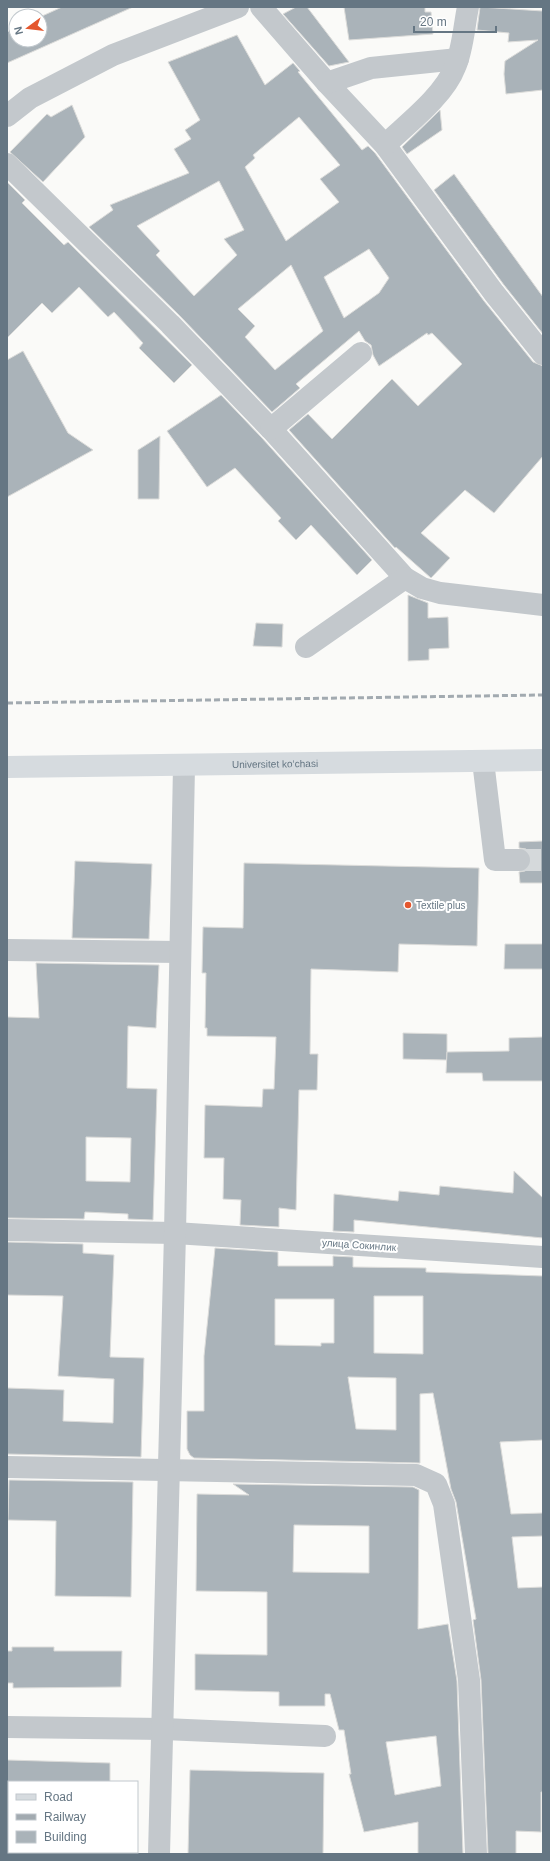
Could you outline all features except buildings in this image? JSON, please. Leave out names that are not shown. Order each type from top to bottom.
[{"type":"main road","name":"Universitet kо‘chasi","points":[[7,766],[184,766],[543,760]]},
{"type":"street","points":[[7,116],[30,98],[113,55],[238,7]]},
{"type":"street","points":[[261,7],[327,83],[385,144],[494,293],[543,354]]},
{"type":"street","points":[[385,144],[445,85],[455,69],[468,7]]},
{"type":"street","points":[[327,83],[371,68],[458,59]]},
{"type":"street","points":[[7,164],[170,324],[271,429],[405,578],[422,588],[440,593],[543,605]]},
{"type":"street","points":[[271,429],[361,353]]},
{"type":"street","points":[[306,647],[405,578]]},
{"type":"street","points":[[483,761],[496,860],[519,860]]},
{"type":"street","points":[[159,1854],[164,1729],[168,1470],[175,1233],[184,766]]},
{"type":"street","points":[[7,950],[180,952]]},
{"type":"street","name":"улица Сокинлик","points":[[7,1230],[175,1233],[543,1257]]},
{"type":"street","points":[[7,1467],[416,1475],[436,1484],[444,1504],[469,1680],[476,1854]]},
{"type":"street","points":[[7,1727],[164,1729],[325,1736]]},
{"type":"tunnel","points":[[519,860],[543,860]]},
{"type":"railway","points":[[7,703],[543,695]]},
{"type":"place","name":"Textile plus","points":[[408,905]]}]
